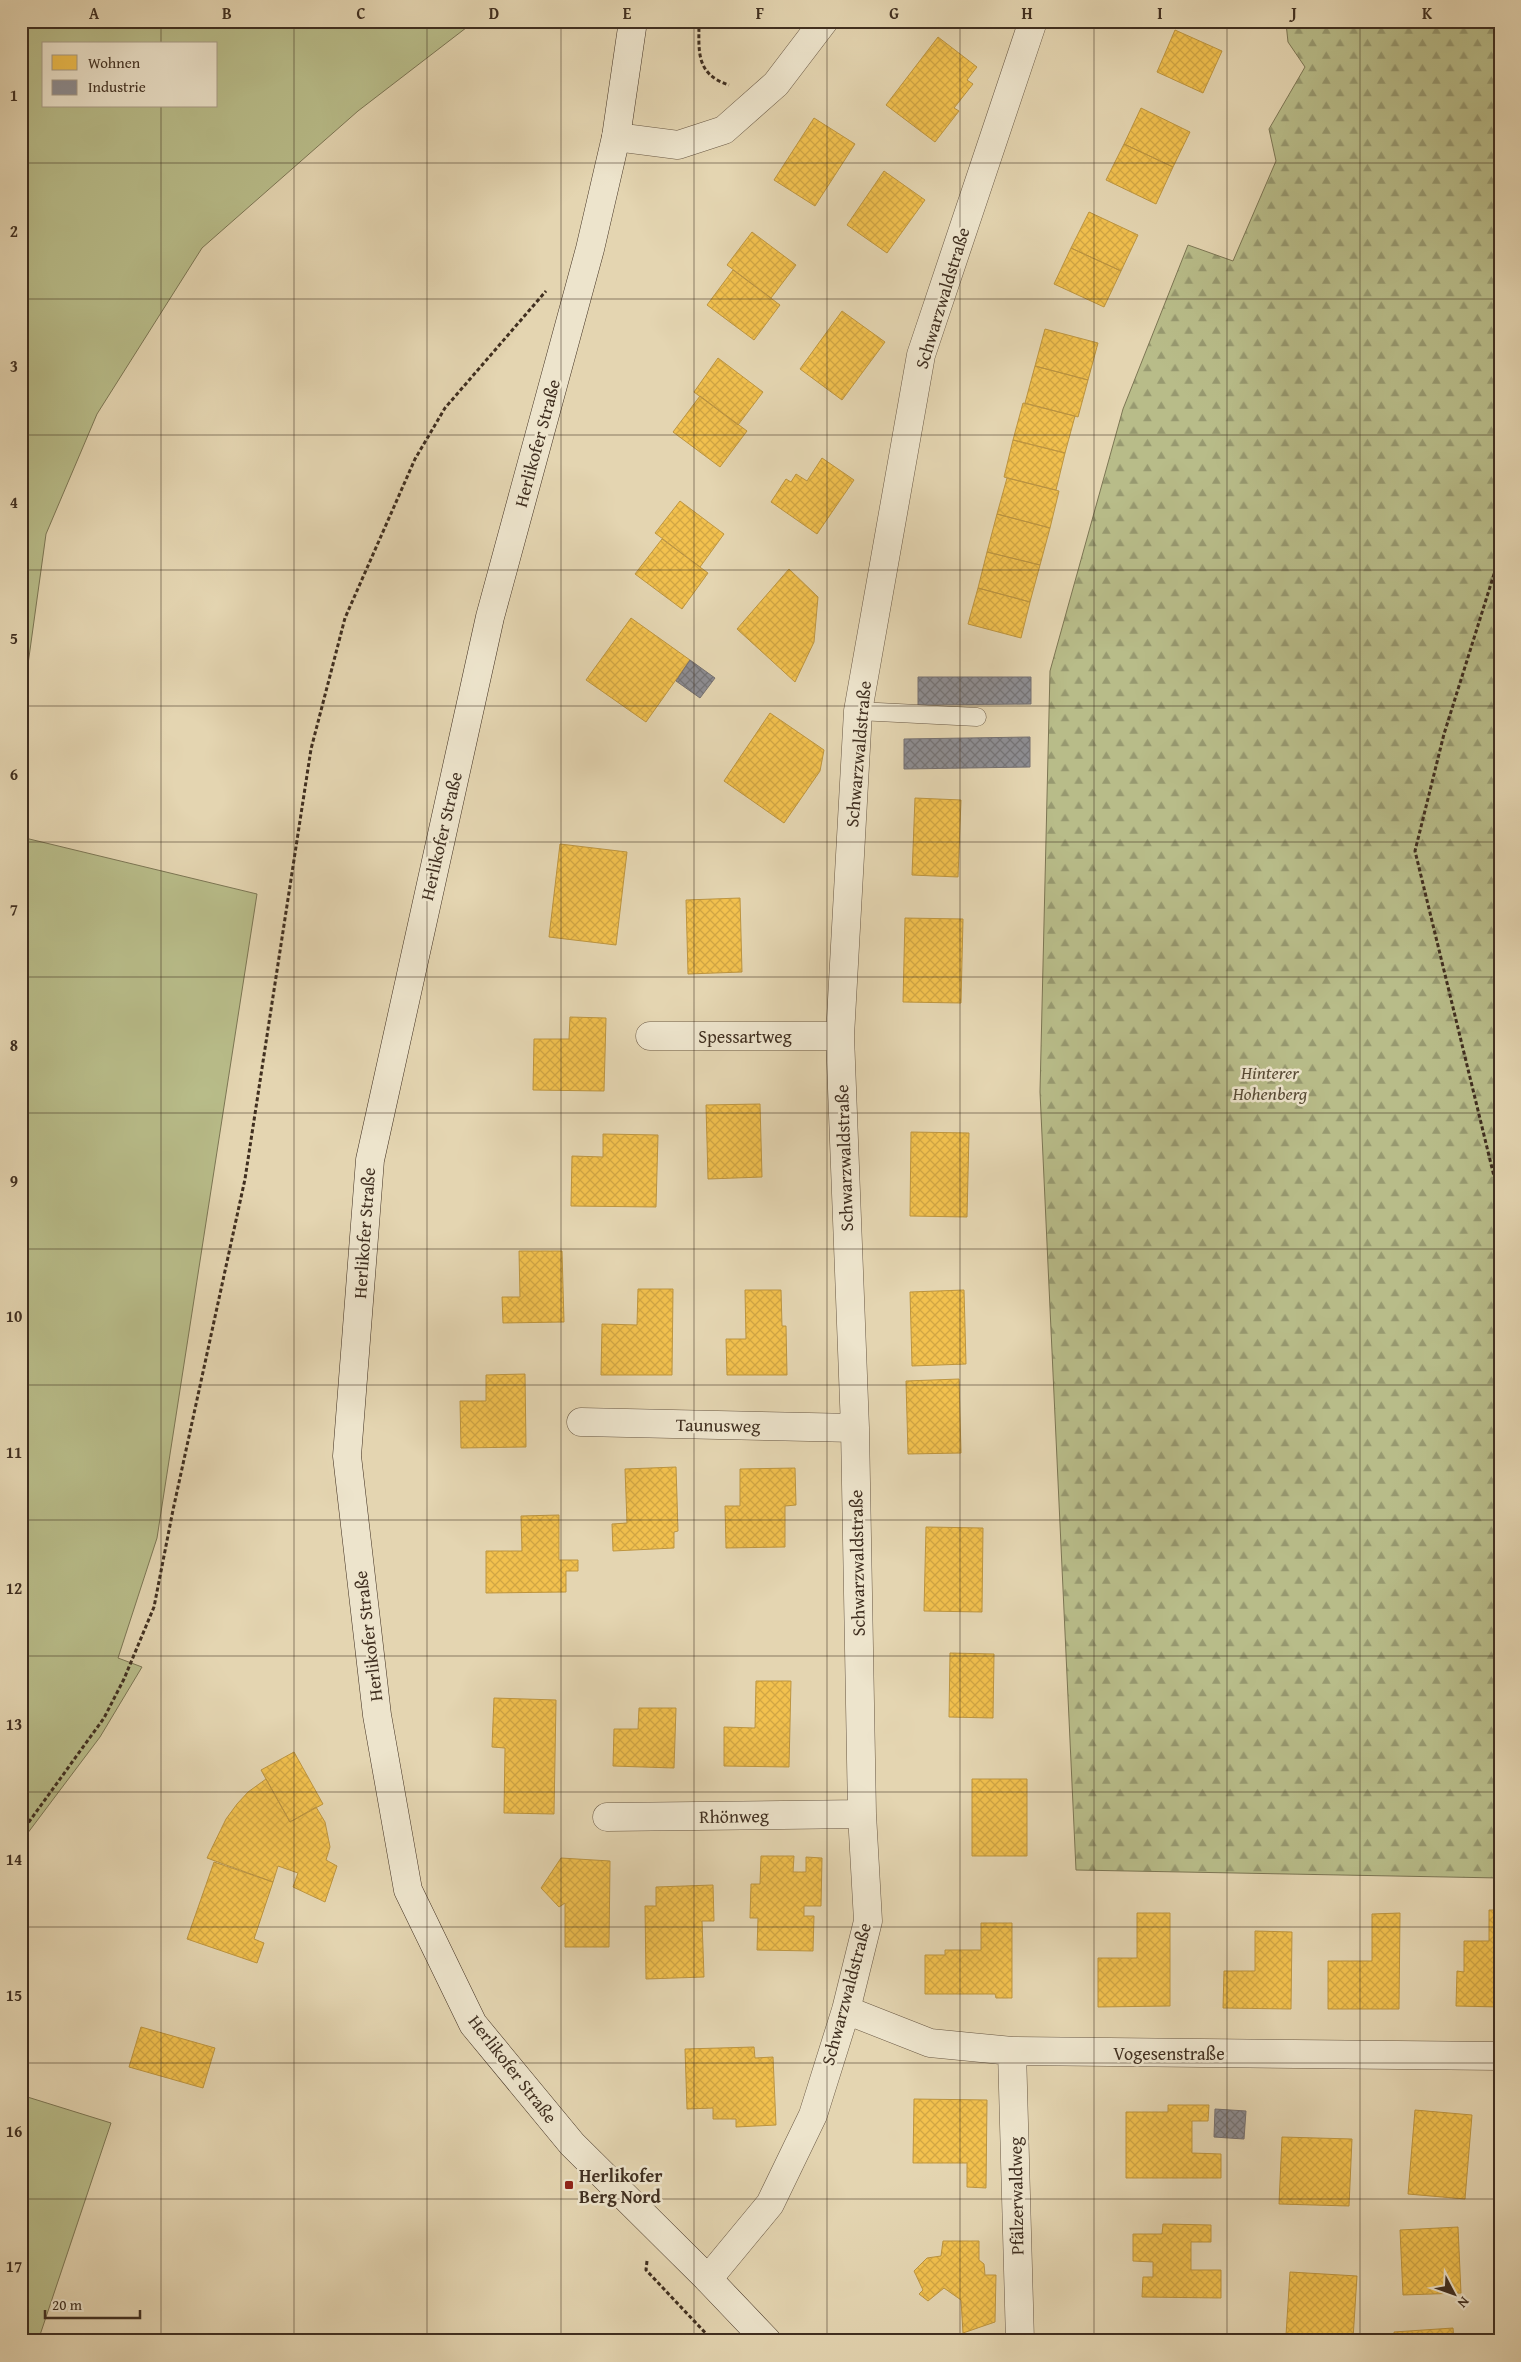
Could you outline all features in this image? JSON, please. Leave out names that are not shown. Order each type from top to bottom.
[{"type":"street","name":"Herlikofer Straße","points":[[633,21],[616,137],[590,249],[490,617],[370,1160],[347,1456],[377,1715],[408,1890],[473,2024],[572,2144],[708,2279],[767,2341]]},
{"type":"street","points":[[616,137],[678,145],[724,130],[776,84],[824,21]]},
{"type":"street","name":"Schwarzwaldstraße","points":[[708,2279],[770,2204],[812,2115],[846,2010],[868,1920],[862,1814],[855,1428],[840,1036],[858,711],[921,355],[1033,21]]},
{"type":"street","name":"Spessartweg","points":[[650,1036],[840,1036]]},
{"type":"street","name":"Taunusweg","points":[[581,1422],[855,1428]]},
{"type":"street","name":"Rhönweg","points":[[607,1817],[862,1814]]},
{"type":"street","name":"Vogesenstraße","points":[[846,2010],[930,2043],[1012,2051],[1500,2056]]},
{"type":"street","name":"Pfälzerwaldweg","points":[[1012,2051],[1020,2341]]},
{"type":"lane","points":[[858,711],[978,717]]},
{"type":"path","points":[[699,21],[699,60],[716,80],[738,88],[776,84]]},
{"type":"path","points":[[21,1833],[104,1718],[124,1680],[154,1607],[173,1510],[245,1179],[311,749],[345,618],[414,459],[445,408],[549,288]]},
{"type":"path","points":[[1500,554],[1444,734],[1415,851],[1500,1201]]},
{"type":"green space","points":[[21,21],[475,21],[358,111],[202,248],[97,414],[46,534],[21,715]]},
{"type":"green space","name":"Hinterer Hohenberg","points":[[1289,21],[1500,21],[1500,1878],[1076,1870],[1040,1092],[1050,671],[1123,409],[1188,245],[1233,261],[1276,161],[1269,129],[1305,67],[1288,42],[1286,23]]},
{"type":"green space","points":[[21,837],[257,894],[157,1538],[118,1658],[142,1667],[100,1737],[21,1842]]},
{"type":"green space","points":[[21,2095],[111,2123],[38,2341],[21,2341]]},
{"type":"building: Wohnen","points":[[1175,30],[1222,51],[1203,93],[1157,72]]},
{"type":"building: Wohnen","points":[[938,37],[977,67],[967,80],[973,84],[954,108],[959,111],[935,142],[886,105]]},
{"type":"building: Wohnen","points":[[1141,108],[1190,132],[1173,167],[1124,144]]},
{"type":"building: Wohnen","points":[[814,118],[855,144],[815,206],[774,180]]},
{"type":"building: Wohnen","points":[[1124,144],[1173,167],[1156,204],[1106,180]]},
{"type":"building: Wohnen","points":[[884,171],[925,200],[887,253],[847,225]]},
{"type":"building: Wohnen","points":[[1089,212],[1138,235],[1121,271],[1071,248]]},
{"type":"building: Wohnen","points":[[752,232],[796,265],[771,298],[727,265]]},
{"type":"building: Wohnen","points":[[1071,248],[1121,271],[1104,307],[1054,284]]},
{"type":"building: Wohnen","points":[[733,270],[780,305],[754,340],[707,305]]},
{"type":"building: Wohnen","points":[[842,311],[885,342],[842,400],[800,369]]},
{"type":"building: Wohnen","points":[[1045,329],[1098,343],[1088,380],[1035,366]]},
{"type":"building: Wohnen","points":[[718,358],[763,392],[738,425],[694,392]]},
{"type":"building: Wohnen","points":[[1035,366],[1088,380],[1078,417],[1025,403]]},
{"type":"building: Wohnen","points":[[700,396],[747,431],[720,467],[673,432]]},
{"type":"building: Wohnen","points":[[1023,403],[1075,416],[1065,453],[1013,440]]},
{"type":"building: Wohnen","points":[[1013,440],[1065,453],[1056,490],[1004,477]]},
{"type":"building: Wohnen","points":[[822,458],[854,480],[817,534],[771,502],[786,479],[791,482],[796,474],[807,481]]},
{"type":"building: Wohnen","points":[[1007,478],[1059,491],[1050,528],[997,514]]},
{"type":"building: Wohnen","points":[[680,501],[724,534],[700,567],[655,533]]},
{"type":"building: Wohnen","points":[[997,514],[1050,528],[1040,565],[987,552]]},
{"type":"building: Wohnen","points":[[662,539],[708,573],[682,609],[635,574]]},
{"type":"building: Wohnen","points":[[987,552],[1040,565],[1030,602],[978,588]]},
{"type":"building: Wohnen","points":[[789,569],[818,597],[814,642],[795,682],[737,629]]},
{"type":"building: Wohnen","points":[[978,588],[1030,602],[1021,638],[968,624]]},
{"type":"building: Wohnen","points":[[631,618],[690,660],[646,722],[586,680]]},
{"type":"building: Wohnen","points":[[770,713],[824,750],[820,771],[784,823],[724,781]]},
{"type":"building: Wohnen","points":[[915,798],[961,800],[958,877],[912,875]]},
{"type":"building: Wohnen","points":[[560,844],[627,852],[616,945],[549,937]]},
{"type":"building: Wohnen","points":[[740,898],[742,972],[688,974],[686,900]]},
{"type":"building: Wohnen","points":[[905,918],[963,919],[961,1003],[903,1002]]},
{"type":"building: Wohnen","points":[[570,1017],[606,1018],[604,1091],[533,1090],[534,1039],[569,1039]]},
{"type":"building: Wohnen","points":[[760,1104],[762,1177],[708,1179],[706,1105]]},
{"type":"building: Wohnen","points":[[911,1132],[969,1133],[967,1217],[910,1216]]},
{"type":"building: Wohnen","points":[[603,1134],[658,1135],[656,1207],[571,1206],[572,1156],[603,1157]]},
{"type":"building: Wohnen","points":[[519,1251],[562,1251],[564,1322],[503,1323],[502,1297],[520,1297]]},
{"type":"building: Wohnen","points":[[638,1289],[673,1289],[672,1375],[601,1375],[602,1324],[637,1325]]},
{"type":"building: Wohnen","points":[[745,1290],[781,1290],[782,1326],[786,1326],[787,1375],[727,1375],[726,1339],[746,1339]]},
{"type":"building: Wohnen","points":[[964,1290],[966,1364],[912,1366],[910,1292]]},
{"type":"building: Wohnen","points":[[525,1374],[526,1447],[461,1448],[460,1401],[486,1401],[486,1375]]},
{"type":"building: Wohnen","points":[[959,1379],[961,1453],[908,1454],[906,1381]]},
{"type":"building: Wohnen","points":[[676,1467],[678,1531],[674,1532],[674,1548],[613,1551],[612,1524],[627,1523],[625,1469]]},
{"type":"building: Wohnen","points":[[795,1468],[796,1505],[785,1506],[785,1547],[726,1548],[725,1506],[740,1506],[740,1469]]},
{"type":"building: Wohnen","points":[[559,1515],[559,1560],[578,1560],[578,1571],[566,1571],[566,1592],[486,1593],[486,1551],[522,1551],[521,1516]]},
{"type":"building: Wohnen","points":[[926,1527],[983,1528],[982,1612],[924,1611]]},
{"type":"building: Wohnen","points":[[950,1653],[994,1654],[993,1718],[949,1717]]},
{"type":"building: Wohnen","points":[[756,1681],[791,1681],[789,1767],[724,1766],[724,1727],[755,1728]]},
{"type":"building: Wohnen","points":[[494,1698],[556,1700],[554,1814],[504,1813],[505,1748],[492,1747]]},
{"type":"building: Wohnen","points":[[639,1708],[676,1708],[674,1768],[613,1766],[614,1729],[638,1729]]},
{"type":"building: Wohnen","points":[[294,1752],[323,1804],[290,1822],[261,1770]]},
{"type":"building: Wohnen","points":[[266,1779],[290,1822],[316,1807],[325,1822],[330,1847],[326,1860],[337,1866],[325,1902],[293,1887],[298,1873],[278,1866],[273,1882],[207,1858],[226,1819],[237,1804],[248,1792]]},
{"type":"building: Wohnen","points":[[972,1779],[1027,1779],[1027,1856],[972,1856]]},
{"type":"building: Wohnen","points":[[761,1856],[794,1856],[793,1872],[806,1872],[806,1857],[822,1858],[821,1906],[804,1906],[804,1916],[814,1916],[813,1951],[757,1950],[758,1918],[750,1918],[751,1884],[760,1884]]},
{"type":"building: Wohnen","points":[[561,1858],[610,1861],[609,1947],[565,1947],[565,1903],[559,1907],[541,1888]]},
{"type":"building: Wohnen","points":[[214,1862],[273,1882],[254,1939],[264,1943],[257,1963],[187,1939]]},
{"type":"building: Wohnen","points":[[713,1885],[714,1921],[702,1921],[704,1977],[646,1979],[645,1906],[656,1906],[656,1887]]},
{"type":"building: Wohnen","points":[[1489,1910],[1500,1910],[1500,2007],[1456,2006],[1457,1971],[1464,1972],[1464,1941],[1489,1941]]},
{"type":"building: Wohnen","points":[[1137,1913],[1170,1913],[1170,2006],[1098,2007],[1098,1958],[1137,1958]]},
{"type":"building: Wohnen","points":[[1400,1913],[1399,2009],[1328,2009],[1328,1961],[1372,1961],[1372,1914]]},
{"type":"building: Wohnen","points":[[981,1923],[1012,1923],[1012,1998],[996,1998],[995,1994],[925,1994],[925,1955],[945,1955],[945,1950],[981,1950]]},
{"type":"building: Wohnen","points":[[1255,1931],[1292,1932],[1291,2009],[1223,2008],[1224,1971],[1255,1971]]},
{"type":"building: Wohnen","points":[[141,2027],[215,2048],[203,2088],[129,2067]]},
{"type":"building: Wohnen","points":[[754,2047],[755,2058],[773,2057],[776,2125],[736,2127],[736,2119],[713,2119],[713,2108],[687,2109],[685,2049]]},
{"type":"building: Wohnen","points":[[914,2099],[987,2100],[986,2188],[967,2187],[967,2163],[913,2163]]},
{"type":"building: Wohnen","points":[[1168,2105],[1209,2105],[1208,2121],[1192,2121],[1192,2153],[1221,2154],[1221,2178],[1126,2178],[1126,2112],[1168,2112]]},
{"type":"building: Wohnen","points":[[1415,2110],[1472,2115],[1465,2199],[1408,2194]]},
{"type":"building: Wohnen","points":[[1282,2137],[1352,2139],[1349,2206],[1279,2204]]},
{"type":"building: Wohnen","points":[[1163,2224],[1211,2225],[1211,2242],[1191,2242],[1191,2270],[1221,2270],[1221,2298],[1142,2297],[1143,2277],[1153,2277],[1153,2262],[1133,2261],[1133,2234],[1162,2234]]},
{"type":"building: Wohnen","points":[[1458,2227],[1461,2293],[1403,2295],[1400,2230]]},
{"type":"building: Wohnen","points":[[943,2241],[979,2241],[979,2260],[984,2264],[985,2275],[996,2275],[995,2322],[963,2333],[961,2300],[944,2288],[928,2301],[919,2294],[923,2290],[914,2271],[927,2258],[941,2256]]},
{"type":"building: Wohnen","points":[[1290,2272],[1357,2276],[1353,2339],[1286,2335]]},
{"type":"building: Wohnen","points":[[1453,2328],[1454,2341],[1395,2341],[1394,2332]]},
{"type":"building: Industrie","points":[[690,660],[715,678],[700,698],[676,681]]},
{"type":"building: Industrie","points":[[918,677],[1031,677],[1031,704],[918,705]]},
{"type":"building: Industrie","points":[[1030,737],[1030,767],[904,769],[904,739]]},
{"type":"building: Industrie","points":[[1215,2109],[1246,2111],[1244,2139],[1214,2137]]},
{"type":"place","name":"Herlikofer Berg Nord","points":[[569,2185]]}]
